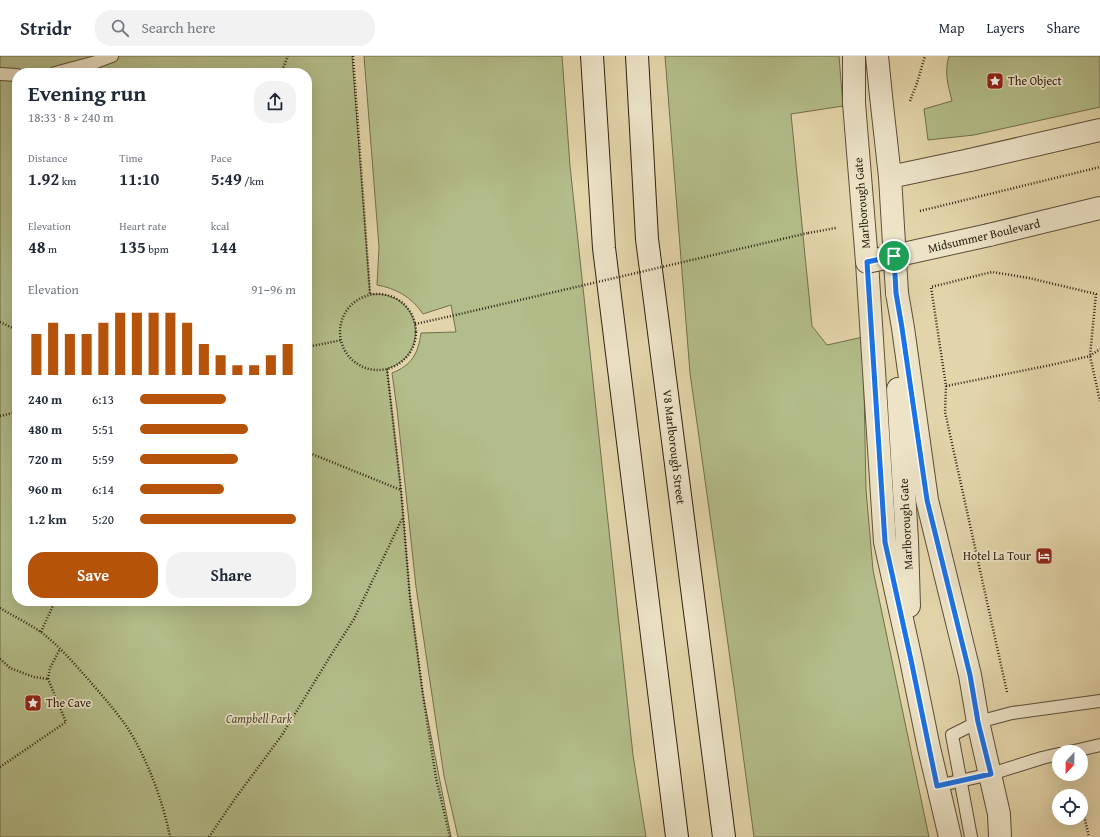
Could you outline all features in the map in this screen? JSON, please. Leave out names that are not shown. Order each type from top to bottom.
[{"type":"street","points":[[592,56],[604,248],[677,837]]},
{"type":"street","name":"V8 Marlborough Street","points":[[637,56],[647,240],[724,837]]},
{"type":"street","name":"Marlborough Gate","points":[[854,56],[854,103],[872,330],[885,542],[937,786],[950,837]]},
{"type":"street","name":"Marlborough Gate","points":[[877,56],[890,177],[898,328],[911,660]]},
{"type":"street","points":[[890,177],[1100,130]]},
{"type":"street","name":"Midsummer Boulevard","points":[[867,262],[989,235],[1100,208]]},
{"type":"street","name":"Marlborough Gate","points":[[898,328],[927,500],[970,675],[978,722],[999,814],[1000,837]]},
{"type":"lane","points":[[74,68],[112,56]]},
{"type":"lane","points":[[0,74],[12,75]]},
{"type":"lane","points":[[971,837],[952,735],[978,722],[1012,713],[1100,701]]},
{"type":"lane","points":[[1088,748],[1100,745]]},
{"type":"lane","points":[[937,786],[991,774],[1052,756]]},
{"type":"path","points":[[283,68],[288,56]]},
{"type":"path","points":[[353,56],[370,294]]},
{"type":"path","points":[[909,104],[925,56]]},
{"type":"path","points":[[919,212],[1100,167]]},
{"type":"path","points":[[415,324],[808,233],[842,227]]},
{"type":"path","points":[[1012,713],[945,412],[946,386],[932,288],[992,272],[1029,278],[1096,294],[1090,356],[1100,401]]},
{"type":"path","points":[[370,294],[382,294],[394,297],[403,303],[410,312],[415,324],[416,334],[413,346],[406,357],[398,364],[387,369],[375,370],[363,367],[346,351],[342,340],[341,328],[344,317],[350,307],[359,299],[370,294]]},
{"type":"path","points":[[0,322],[12,328]]},
{"type":"path","points":[[312,346],[342,340]]},
{"type":"path","points":[[946,386],[1090,356],[1100,349]]},
{"type":"path","points":[[387,369],[401,490],[410,597],[423,695],[436,778],[450,837]]},
{"type":"path","points":[[0,416],[12,413]]},
{"type":"path","points":[[312,454],[401,490]]},
{"type":"path","points":[[209,837],[282,735],[354,619],[403,518]]},
{"type":"path","points":[[42,632],[53,606]]},
{"type":"path","points":[[0,608],[42,632],[75,664],[126,727],[141,751],[158,795],[170,837]]},
{"type":"path","points":[[0,767],[66,722],[48,679],[50,668],[60,649]]},
{"type":"path","points":[[0,659],[10,668],[34,677],[48,679]]},
{"type":"path","points":[[1086,825],[1089,837]]},
{"type":"green space","name":"Campbell Park","points":[[0,56],[352,56],[370,294],[388,296],[402,303],[408,309],[415,325],[414,342],[411,351],[401,361],[387,369],[401,490],[410,597],[423,695],[451,837],[0,837]]},
{"type":"green space","points":[[364,56],[562,56],[570,166],[633,755],[646,837],[458,837],[444,776],[416,587],[392,373],[405,366],[413,358],[418,347],[421,333],[456,332],[451,305],[423,314],[414,303],[403,294],[390,288],[377,285],[379,247]]},
{"type":"green space","points":[[665,56],[839,56],[843,106],[791,114],[812,326],[827,345],[863,337],[866,490],[873,570],[929,837],[754,837],[690,373]]},
{"type":"green space","points":[[949,56],[1100,56],[1100,107],[974,135],[928,140],[924,109],[952,101],[947,73]]},
{"type":"place","name":"The Object","points":[[995,81]]},
{"type":"place","name":"Hotel La Tour","points":[[1044,556]]},
{"type":"place","name":"The Cave","points":[[33,703]]},
{"type":"route","points":[[894,256],[896,293],[927,500],[970,675],[978,722],[991,774],[937,786],[885,542],[867,262],[894,256]]}]
